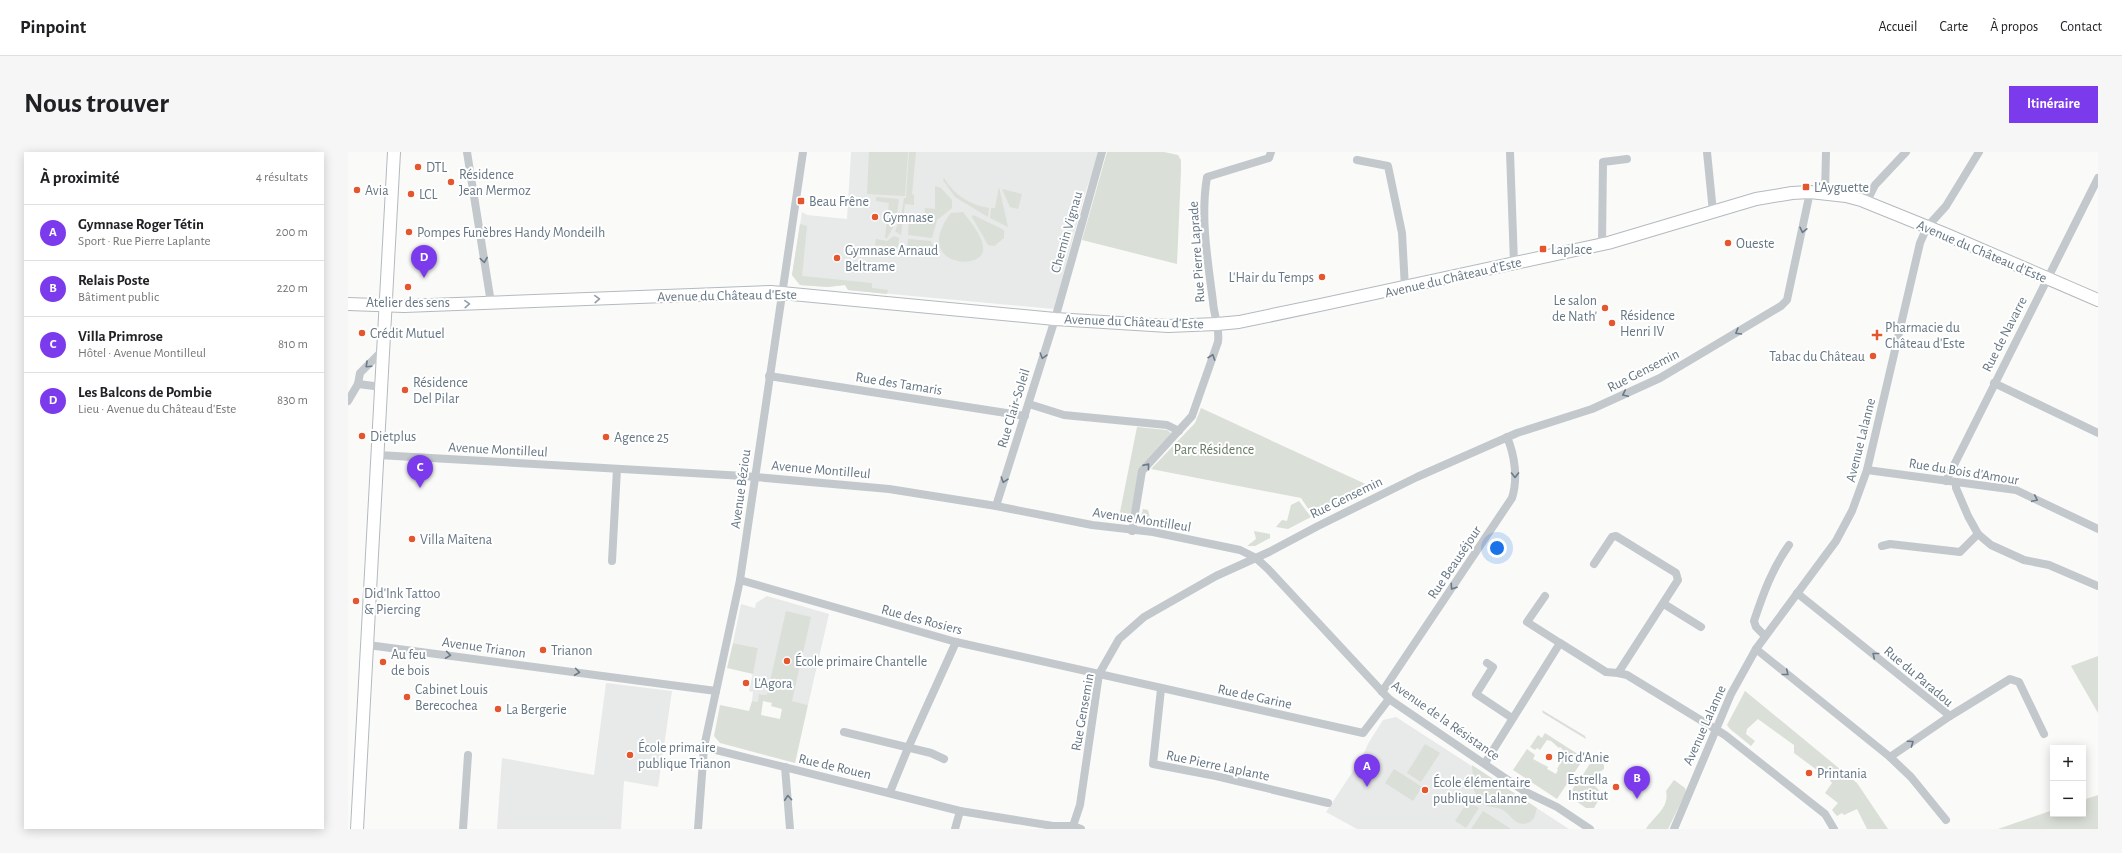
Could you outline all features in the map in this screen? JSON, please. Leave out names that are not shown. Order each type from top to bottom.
[{"type":"street","points":[[357,829],[394,152]]},
{"type":"street","points":[[467,152],[491,303]]},
{"type":"street","name":"Avenue Béziou","points":[[698,829],[704,747],[740,580],[803,152]]},
{"type":"street","name":"Chemin Vignau","points":[[1055,318],[1102,152]]},
{"type":"street","name":"Rue Pierre Laprade","points":[[1217,324],[1214,311],[1204,228],[1203,200],[1207,177],[1269,158],[1271,152]]},
{"type":"street","points":[[1510,152],[1514,262]]},
{"type":"street","points":[[1707,152],[1712,212]]},
{"type":"street","points":[[1825,193],[1826,152]]},
{"type":"street","points":[[1866,203],[1875,186],[1906,152]]},
{"type":"street","name":"Avenue Lalanne","points":[[1674,829],[1715,729],[1731,694],[1756,649],[1836,541],[1852,511],[1867,470],[1920,243],[1927,227],[1946,206],[1979,152]]},
{"type":"street","points":[[1602,244],[1603,162],[1627,159]]},
{"type":"street","points":[[1357,160],[1388,166],[1402,233],[1405,288]]},
{"type":"street","name":"Rue de Navarre","points":[[1946,481],[2098,178]]},
{"type":"street","name":"Avenue du Château d'Este","points":[[348,304],[386,306],[782,292],[1055,318],[1168,326],[1217,324],[1239,322],[1405,288],[1514,262],[1602,244],[1770,196],[1810,192],[1846,196],[1866,203],[1927,227],[2098,300]]},
{"type":"street","name":"Rue Gensemin","points":[[1073,827],[1080,806],[1100,674],[1119,639],[1144,617],[1216,576],[1256,558],[1389,490],[1507,437],[1592,409],[1660,378],[1781,306],[1787,300],[1810,192]]},
{"type":"street","name":"Rue Clair-Soleil","points":[[996,506],[1055,318]]},
{"type":"street","points":[[1132,531],[1144,468],[1188,422],[1194,410],[1218,342],[1219,332],[1217,324]]},
{"type":"street","points":[[348,401],[358,384],[360,373],[384,349]]},
{"type":"street","name":"Rue des Tamaris","points":[[769,376],[1025,416]]},
{"type":"street","points":[[1994,383],[2098,433]]},
{"type":"street","points":[[358,384],[382,387]]},
{"type":"street","points":[[1029,404],[1064,415],[1167,425],[1179,431]]},
{"type":"street","name":"Rue Beauséjour","points":[[1382,692],[1512,498],[1515,486],[1513,450],[1507,437]]},
{"type":"street","name":"Avenue Montilleul","points":[[378,455],[755,477],[889,489],[996,506],[1092,525],[1132,531],[1153,532],[1240,550],[1256,558]]},
{"type":"street","points":[[612,561],[617,469]]},
{"type":"street","name":"Rue du Bois d'Amour","points":[[1867,470],[2016,490],[2098,529]]},
{"type":"street","points":[[1956,482],[1956,488],[1968,516],[1978,534],[1991,545],[2006,554],[2024,560],[2048,565],[2098,586]]},
{"type":"street","points":[[1882,546],[1890,544],[1960,552],[1978,534]]},
{"type":"street","points":[[1594,564],[1612,537],[1619,537],[1677,575],[1677,582],[1664,604],[1618,674]]},
{"type":"street","points":[[1765,636],[1756,627],[1754,621],[1766,586],[1779,559],[1789,545]]},
{"type":"street","name":"Avenue de la Résistance","points":[[1256,558],[1389,699],[1524,791],[1557,807],[1590,829]]},
{"type":"street","name":"Rue des Rosiers","points":[[740,580],[956,642],[1100,674]]},
{"type":"street","name":"Rue du Paradou","points":[[1797,593],[1950,716],[1890,757]]},
{"type":"street","points":[[1545,596],[1527,622],[1606,672],[1627,675],[1697,720],[1715,729],[1826,814],[1834,829]]},
{"type":"street","points":[[1664,604],[1701,627]]},
{"type":"street","points":[[890,792],[908,748],[956,642]]},
{"type":"street","points":[[1485,763],[1560,643]]},
{"type":"street","name":"Avenue Trianon","points":[[368,645],[716,691]]},
{"type":"street","points":[[1756,649],[1890,757],[1911,777],[1946,820]]},
{"type":"street","points":[[1487,663],[1493,667],[1476,694],[1512,718]]},
{"type":"street","name":"Rue de Garine","points":[[1100,674],[1161,689],[1363,733],[1389,699]]},
{"type":"street","points":[[1950,716],[2010,678],[2019,682],[2044,734]]},
{"type":"street","name":"Rue Pierre Laplante","points":[[1161,689],[1153,764],[1216,776],[1328,803]]},
{"type":"street","points":[[844,732],[908,748],[944,759]]},
{"type":"street","name":"Rue de Rouen","points":[[704,747],[890,792],[960,811]]},
{"type":"street","points":[[463,829],[468,755]]},
{"type":"street","points":[[785,767],[790,829]]},
{"type":"street","points":[[955,829],[960,811],[1081,829]]},
{"type":"shaded area","points":[[851,152],[1099,152],[1084,197],[1054,309],[848,290],[845,285],[827,287],[800,285],[792,275],[802,212],[807,215],[847,219]]},
{"type":"shaded area","name":"École primaire Chantelle","points":[[767,596],[829,614],[808,705],[760,694],[758,702],[752,701],[753,692],[749,691],[758,648],[733,643],[741,604],[755,608],[756,603]]},
{"type":"shaded area","name":"École primaire publique Trianon","points":[[606,683],[672,691],[658,787],[624,781],[621,829],[497,829],[502,758],[594,775]]},
{"type":"shaded area","name":"École élémentaire publique Lalanne","points":[[1396,717],[1569,829],[1357,829],[1326,812],[1361,759],[1369,742],[1383,720]]},
{"type":"green space","points":[[869,152],[908,152],[905,196],[867,194]]},
{"type":"green space","points":[[909,152],[916,152],[912,194],[914,195],[914,205],[905,204],[901,235],[895,231],[901,218],[904,198],[906,198]]},
{"type":"green space","points":[[1107,152],[1164,152],[1178,155],[1181,160],[1181,171],[1177,264],[1082,240]]},
{"type":"green space","points":[[944,178],[958,194],[969,202],[989,208],[988,217],[955,197],[943,180]]},
{"type":"green space","points":[[935,186],[941,188],[952,200],[952,208],[937,220],[932,238],[908,235],[909,220],[924,221],[925,208],[935,209]]},
{"type":"green space","points":[[999,187],[1008,227],[990,218],[991,208],[995,208]]},
{"type":"green space","points":[[1002,189],[1022,194],[1018,209],[1010,207]]},
{"type":"green space","points":[[876,197],[899,199],[896,222],[887,238],[885,238],[889,203],[876,201]]},
{"type":"green space","points":[[963,212],[978,233],[983,247],[981,255],[974,260],[964,262],[953,260],[944,254],[939,244],[941,231],[951,213]]},
{"type":"green space","points":[[973,215],[1004,230],[1004,238],[994,246],[988,245],[972,217]]},
{"type":"green space","points":[[800,224],[807,226],[802,276],[872,283],[872,288],[888,290],[887,294],[848,290],[845,285],[827,287],[800,285],[792,275]]},
{"type":"green space","points":[[894,236],[899,238],[898,247],[875,245],[876,239],[887,241]]},
{"type":"green space","points":[[908,239],[931,241],[936,251],[936,256],[907,255]]},
{"type":"green space","name":"Parc Résidence","points":[[1201,408],[1372,487],[1313,516],[1301,498],[1151,469],[1195,423]]},
{"type":"green space","points":[[1137,427],[1167,430],[1171,433],[1142,465],[1130,518],[1127,521],[1119,517]]},
{"type":"green space","points":[[1299,501],[1311,517],[1288,529],[1276,527],[1282,520],[1287,521],[1291,505]]},
{"type":"green space","points":[[1143,509],[1148,510],[1150,518],[1161,520],[1155,527],[1139,523]]},
{"type":"green space","points":[[1254,531],[1270,534],[1270,538],[1255,546],[1247,546],[1256,539]]},
{"type":"green space","points":[[786,611],[811,617],[792,701],[808,705],[795,763],[720,743],[714,736],[720,705],[749,711],[752,701],[758,702],[759,694],[767,695]],"holes":[[[763,701],[772,703],[771,706],[782,709],[780,719],[761,715]]]},
{"type":"green space","points":[[733,643],[758,648],[753,674],[727,668]]},
{"type":"green space","points":[[2098,656],[2098,713],[2071,666]]},
{"type":"green space","points":[[1745,691],[1857,783],[1888,829],[1867,829],[1857,809],[1844,815],[1842,813],[1837,816],[1832,810],[1838,803],[1825,793],[1832,783],[1829,779],[1794,753],[1794,745],[1758,719],[1747,729],[1746,734],[1755,741],[1751,746],[1730,729],[1727,725]]},
{"type":"green space","points":[[1542,710],[1585,736],[1586,739],[1543,713]]},
{"type":"green space","points":[[1545,733],[1584,758],[1557,799],[1513,770],[1527,749],[1535,755],[1533,759],[1548,767],[1547,769],[1556,774],[1557,769],[1566,753],[1560,747],[1559,748],[1551,741],[1547,740],[1540,750],[1537,748],[1535,750],[1530,747],[1538,735],[1542,738]]},
{"type":"green space","points":[[1425,744],[1440,753],[1421,782],[1407,773]]},
{"type":"green space","points":[[1596,754],[1601,757],[1599,761],[1604,765],[1604,769],[1596,775],[1595,784],[1577,784]]},
{"type":"green space","points":[[1472,765],[1537,808],[1534,818],[1530,822],[1521,824],[1514,820],[1505,811],[1480,803],[1474,790]]},
{"type":"green space","points":[[1394,769],[1422,787],[1413,801],[1385,783]]},
{"type":"green space","points":[[1674,780],[1685,788],[1686,792],[1668,829],[1646,829],[1666,802],[1666,791]]},
{"type":"green space","points":[[1575,785],[1595,786],[1602,794],[1594,808],[1586,808],[1569,796]]},
{"type":"green space","points":[[2098,795],[2098,829],[1998,829],[2050,811],[2050,817],[2086,817],[2086,799]]},
{"type":"green space","points":[[1468,801],[1479,808],[1466,828],[1455,821]]},
{"type":"green space","points":[[1483,811],[1511,829],[1471,829]]},
{"type":"place","name":"DTL","points":[[418,167]]},
{"type":"place","name":"Résidence Jean Mermoz","points":[[451,182]]},
{"type":"place","name":"L'Ayguette","points":[[1806,187]]},
{"type":"place","name":"Avia","points":[[357,190]]},
{"type":"place","name":"LCL","points":[[411,194]]},
{"type":"place","name":"Beau Frêne","points":[[801,201]]},
{"type":"place","name":"Gymnase","points":[[875,217]]},
{"type":"place","name":"Pompes Funèbres Handy Mondeilh","points":[[409,232]]},
{"type":"place","name":"Oueste","points":[[1728,243]]},
{"type":"place","name":"Laplace","points":[[1543,249]]},
{"type":"place","name":"Gymnase Arnaud Beltrame","points":[[837,258]]},
{"type":"place","name":"L'Hair du Temps","points":[[1322,277]]},
{"type":"place","name":"Les Balcons de Pombie","points":[[424,278]]},
{"type":"place","name":"Atelier des sens","points":[[408,287]]},
{"type":"place","name":"Le salon de Nath'","points":[[1605,308]]},
{"type":"place","name":"Résidence Henri IV","points":[[1612,323]]},
{"type":"place","name":"Crédit Mutuel","points":[[362,333]]},
{"type":"place","name":"Pharmacie du Château d'Este","points":[[1877,335]]},
{"type":"place","name":"Tabac du Château","points":[[1873,356]]},
{"type":"place","name":"Résidence Del Pilar","points":[[405,390]]},
{"type":"place","name":"Dietplus","points":[[362,436]]},
{"type":"place","name":"Agence 25","points":[[606,437]]},
{"type":"place","name":"Villa Primrose","points":[[420,488]]},
{"type":"place","name":"Villa Maïtena","points":[[412,539]]},
{"type":"place","name":"Did'Ink Tattoo & Piercing","points":[[356,601]]},
{"type":"place","name":"Trianon","points":[[543,650]]},
{"type":"place","name":"École primaire Chantelle","points":[[787,661]]},
{"type":"place","name":"Au feu de bois","points":[[383,662]]},
{"type":"place","name":"L'Agora","points":[[746,683]]},
{"type":"place","name":"Cabinet Louis Berecochea","points":[[407,697]]},
{"type":"place","name":"La Bergerie","points":[[498,709]]},
{"type":"place","name":"École primaire publique Trianon","points":[[630,755]]},
{"type":"place","name":"Pic d'Anie","points":[[1549,757]]},
{"type":"place","name":"Printania","points":[[1809,773]]},
{"type":"place","name":"Gymnase Roger Tétin","points":[[1367,787]]},
{"type":"place","name":"Estrella Institut","points":[[1616,787]]},
{"type":"place","name":"École élémentaire publique Lalanne","points":[[1425,790]]},
{"type":"place","name":"Relais Poste","points":[[1637,799]]}]
